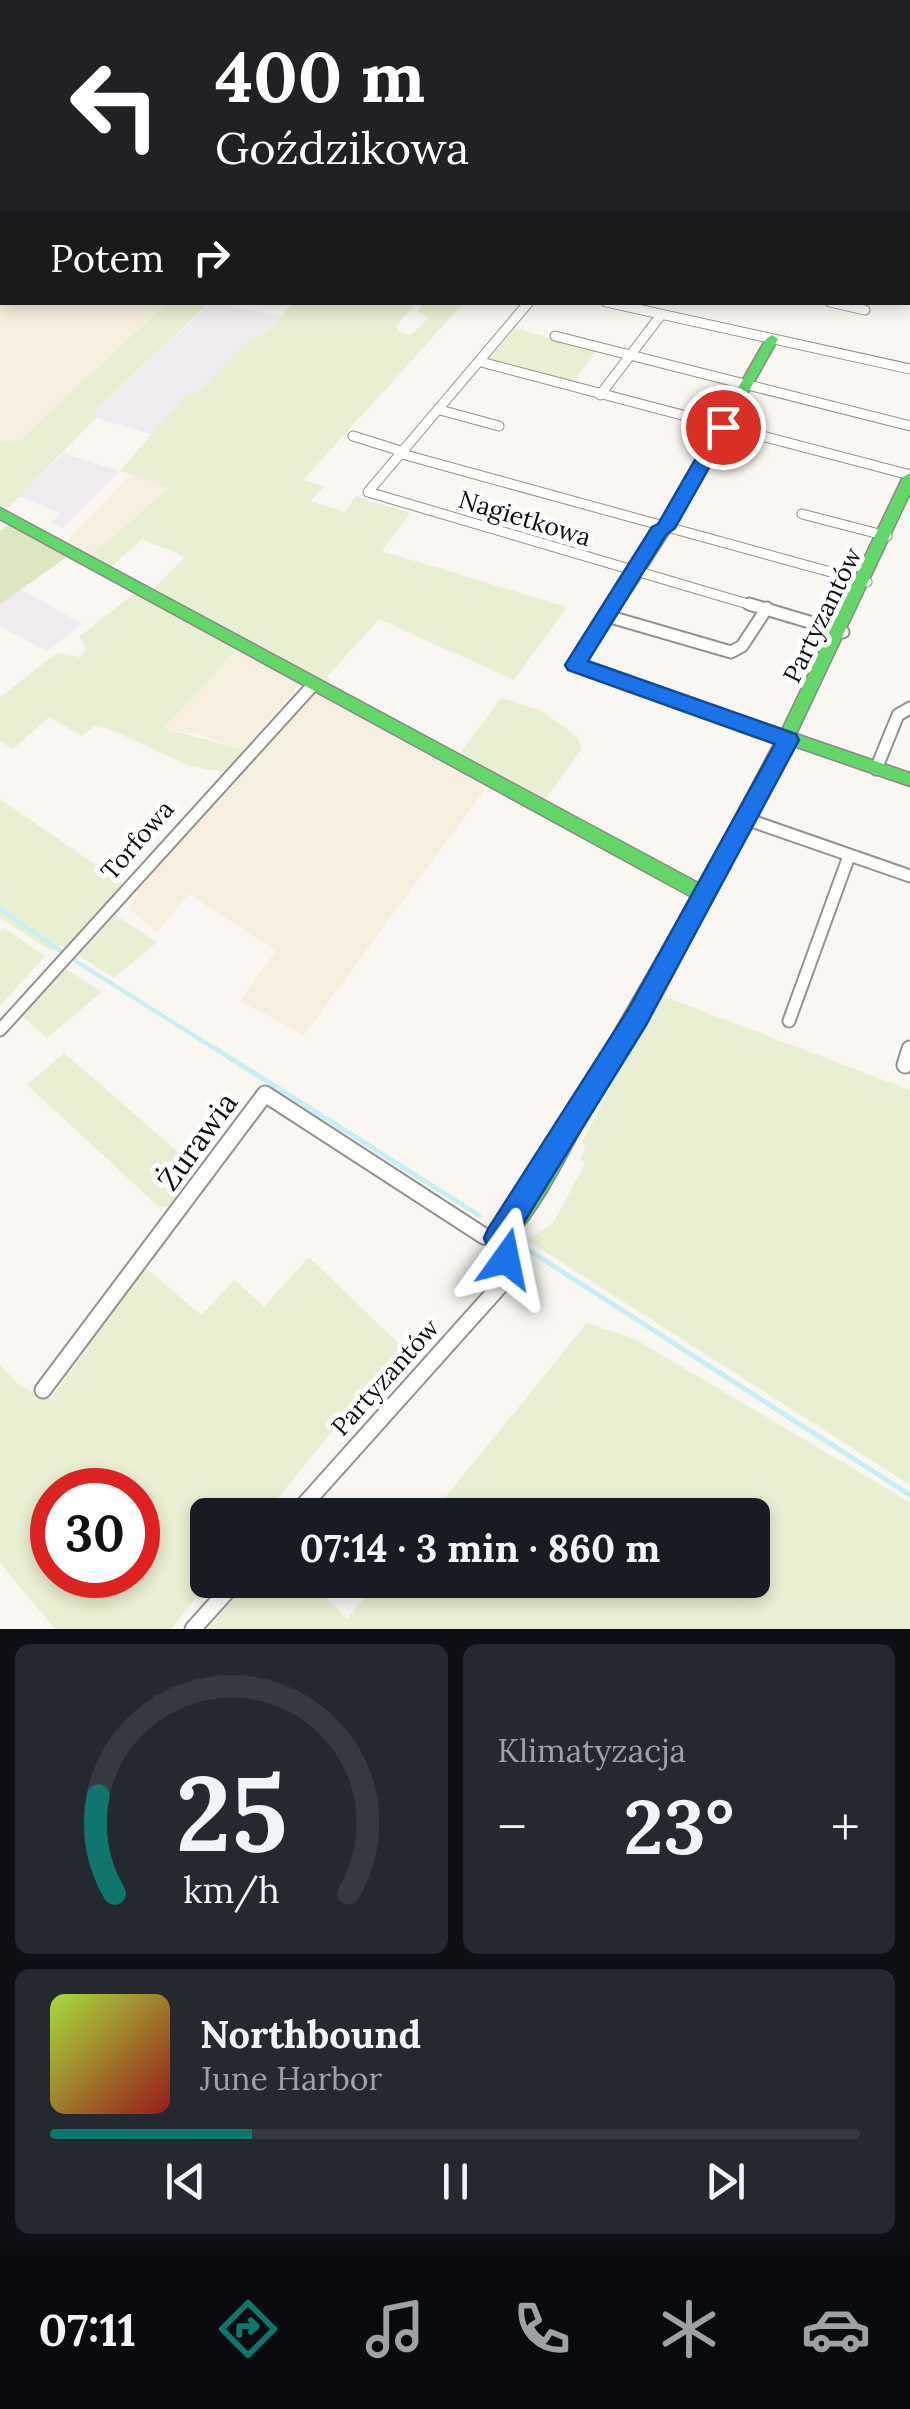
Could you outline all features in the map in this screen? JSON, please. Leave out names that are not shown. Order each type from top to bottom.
[{"type":"street","points":[[403,453],[527,305]]},
{"type":"street","points":[[626,305],[910,369]]},
{"type":"street","points":[[843,305],[865,310]]},
{"type":"street","points":[[600,395],[661,315]]},
{"type":"street","points":[[554,336],[910,426]]},
{"type":"street","points":[[772,340],[666,528],[659,531],[576,665],[910,780]]},
{"type":"street","points":[[481,362],[910,476]]},
{"type":"street","points":[[440,410],[499,426]]},
{"type":"street","points":[[354,436],[666,528],[867,582]]},
{"type":"street","name":"Nagietkowa","points":[[403,453],[368,492],[843,632]]},
{"type":"street","name":"Partyzantów","points":[[310,1498],[499,1287],[507,1268],[498,1238],[637,1017],[705,895],[843,632],[910,476]]},
{"type":"street","points":[[0,513],[705,895]]},
{"type":"street","points":[[802,514],[887,536]]},
{"type":"street","points":[[607,616],[730,652],[742,646],[766,608]]},
{"type":"street","name":"Torfowa","points":[[0,1030],[313,684]]},
{"type":"street","points":[[876,769],[898,715],[910,708]]},
{"type":"street","points":[[746,819],[910,876]]},
{"type":"street","points":[[789,1021],[848,856]]},
{"type":"street","points":[[905,1065],[910,1049]]},
{"type":"street","name":"Żurawia","points":[[43,1390],[265,1094],[484,1236],[498,1238]]},
{"type":"street","points":[[193,1629],[221,1598]]},
{"type":"shaded area","points":[[0,305],[165,305],[21,439],[0,443]]},
{"type":"shaded area","points":[[209,305],[282,316],[266,332],[251,339],[199,391],[183,398],[154,435],[96,418],[93,413]]},
{"type":"shaded area","points":[[64,453],[120,471],[63,528],[51,523],[61,513],[19,496]]},
{"type":"shaded area","points":[[131,475],[169,486],[91,556],[69,545],[69,538]]},
{"type":"shaded area","points":[[21,589],[82,624],[47,651],[0,626],[0,604]]},
{"type":"shaded area","points":[[239,649],[301,682],[244,750],[197,734],[162,728]]},
{"type":"shaded area","points":[[313,691],[486,788],[304,1035],[240,1001],[276,951],[189,894],[157,932],[130,909],[141,882]]},
{"type":"green space","points":[[165,305],[207,305],[94,412],[96,418],[5,511],[0,508],[0,443],[21,439]]},
{"type":"green space","points":[[292,305],[414,305],[397,325],[397,331],[411,335],[428,318],[417,311],[421,305],[462,305],[304,479],[324,487],[311,501],[345,512],[356,496],[410,513],[382,551],[567,607],[514,680],[379,619],[328,676],[329,685],[153,589],[185,557],[142,539],[111,567],[91,556],[169,487],[120,471],[183,398],[199,391],[247,341],[266,332]]},
{"type":"green space","points":[[515,328],[596,352],[572,383],[487,361]]},
{"type":"green space","points":[[9,525],[67,557],[0,604],[0,531]]},
{"type":"green space","points":[[132,595],[142,595],[240,647],[163,728],[244,750],[224,772],[190,766],[107,728],[95,726],[82,736],[49,717],[13,749],[0,741],[0,697],[57,653],[80,657],[86,650],[80,636]]},
{"type":"green space","points":[[501,698],[540,710],[578,737],[581,750],[544,801],[459,755]]},
{"type":"green space","points":[[0,799],[125,885],[68,950],[60,945],[51,951],[0,918]]},
{"type":"green space","points":[[114,914],[157,942],[114,978],[75,953]]},
{"type":"green space","points":[[4,928],[45,956],[0,1006],[0,932]]},
{"type":"green space","points":[[66,969],[102,992],[47,1038],[20,1014]]},
{"type":"green space","points":[[657,994],[910,1090],[910,1485],[527,1240],[553,1223],[585,1164],[580,1158],[586,1146],[582,1143]]},
{"type":"green space","points":[[64,1053],[200,1171],[173,1207],[158,1206],[27,1085]]},
{"type":"green space","points":[[309,1257],[401,1346],[278,1498],[190,1498],[190,1598],[196,1598],[171,1629],[55,1629],[0,1563],[0,1365],[20,1386],[51,1398],[145,1267],[201,1315],[235,1280],[264,1307]]},
{"type":"green space","points":[[587,1323],[633,1338],[910,1502],[910,1629],[207,1629],[233,1598],[326,1598],[347,1619],[364,1598],[770,1598],[770,1498],[445,1498]]},
{"type":"waterway","points":[[0,909],[62,952]]},
{"type":"waterway","points":[[71,958],[220,1052]]},
{"type":"waterway","points":[[216,1049],[480,1216]]},
{"type":"waterway","points":[[516,1242],[910,1495]]},
{"type":"traffic: fast","points":[[772,339],[665,528],[576,665],[910,780]]},
{"type":"traffic: fast","points":[[498,1238],[549,1166],[722,860],[801,709],[910,477]]},
{"type":"traffic: fast","points":[[0,513],[705,895]]},
{"type":"route","points":[[506,1259],[498,1238],[506,1231],[637,1017],[788,740],[576,665],[659,531],[666,528],[723,427]]}]
